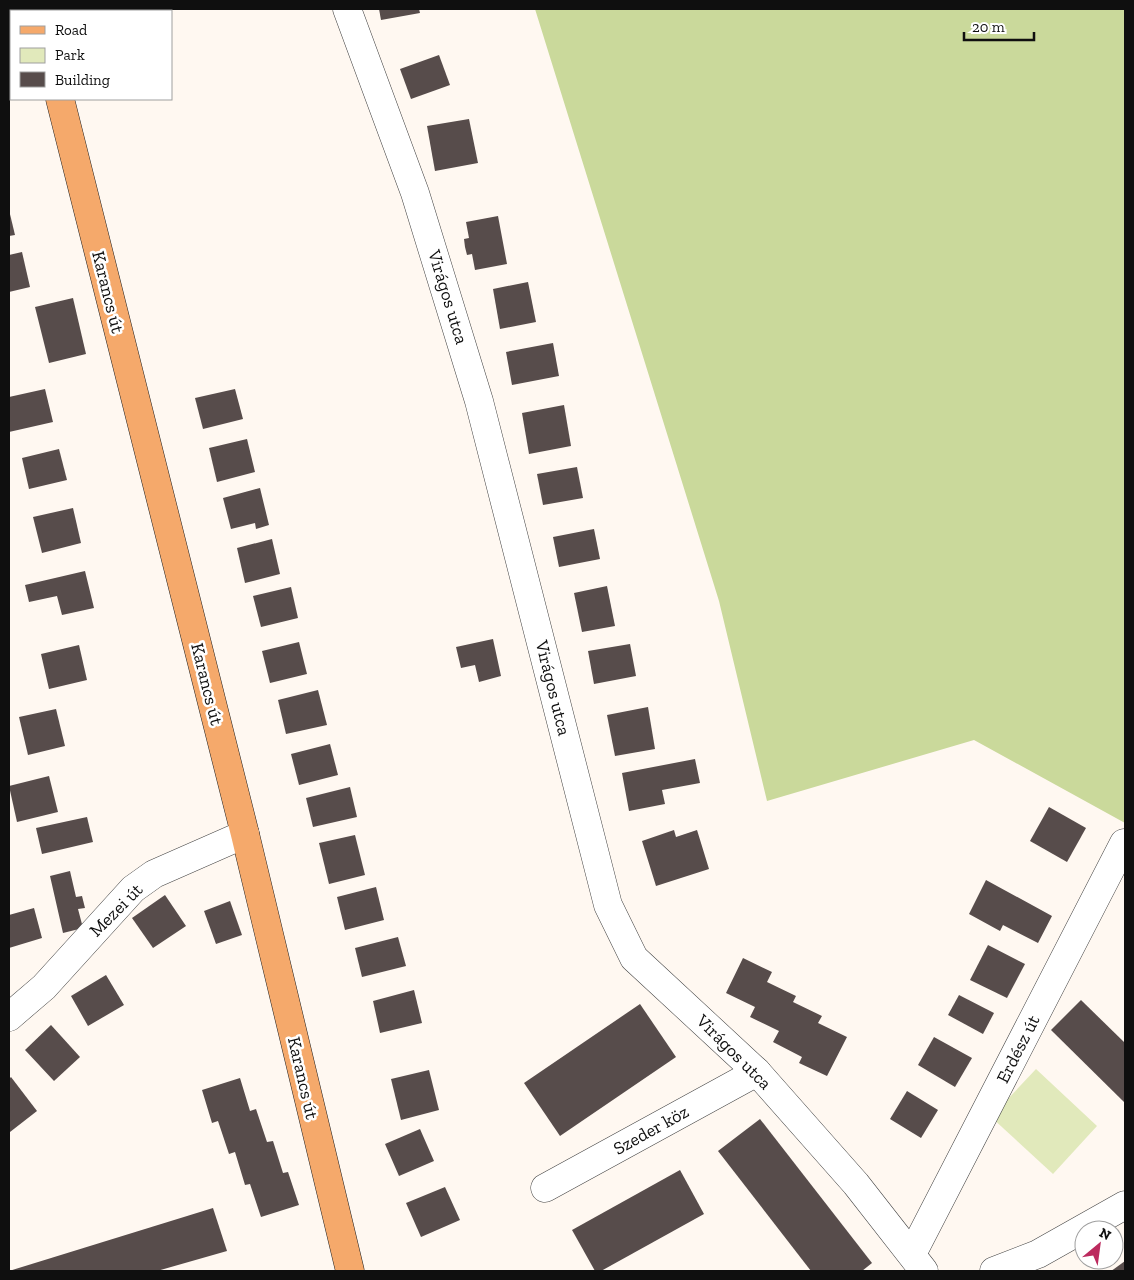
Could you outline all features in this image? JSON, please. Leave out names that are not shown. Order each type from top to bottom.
[{"type":"main road","name":"Karancs út","points":[[60,100],[245,834],[350,1271]]},
{"type":"street","name":"Virágos utca","points":[[347,9],[416,192],[479,401],[608,906],[634,958],[757,1072],[856,1184],[918,1263]]},
{"type":"street","name":"Mezei út","points":[[9,1017],[44,987],[133,889],[154,874],[245,834]]},
{"type":"street","name":"Erdész út","points":[[918,1263],[1124,843]]},
{"type":"street","name":"Szeder köz","points":[[545,1188],[757,1072]]},
{"type":"street","points":[[994,1271],[1038,1254],[1125,1205]]},
{"type":"green space","points":[[535,9],[1125,9],[1125,823],[974,740],[767,801],[719,601]]},
{"type":"green space","points":[[1036,1069],[1097,1126],[1053,1174],[991,1117]]},
{"type":"building","points":[[131,9],[132,10],[90,10]]},
{"type":"building","points":[[379,9],[419,9],[420,13],[381,20]]},
{"type":"building","points":[[439,55],[450,85],[411,99],[400,69]]},
{"type":"building","points":[[469,119],[478,163],[435,171],[427,126]]},
{"type":"building","points":[[9,210],[15,235],[9,236]]},
{"type":"building","points":[[498,216],[507,264],[475,270],[472,254],[467,255],[465,247],[464,239],[469,238],[466,222]]},
{"type":"building","points":[[22,252],[30,287],[9,292],[9,255]]},
{"type":"building","points":[[528,282],[536,322],[500,329],[493,289]]},
{"type":"building","points":[[73,298],[86,354],[49,363],[35,307]]},
{"type":"building","points":[[553,343],[559,376],[512,385],[506,352]]},
{"type":"building","points":[[45,389],[53,422],[9,432],[9,397]]},
{"type":"building","points":[[235,389],[243,419],[203,429],[195,398]]},
{"type":"building","points":[[564,405],[571,446],[529,454],[522,413]]},
{"type":"building","points":[[247,439],[255,472],[217,482],[209,448]]},
{"type":"building","points":[[59,449],[67,480],[29,489],[22,458]]},
{"type":"building","points":[[577,467],[583,498],[543,505],[537,474]]},
{"type":"building","points":[[260,488],[269,525],[256,529],[255,523],[231,529],[223,498]]},
{"type":"building","points":[[73,508],[81,543],[42,553],[33,517]]},
{"type":"building","points":[[594,529],[600,559],[559,567],[553,537]]},
{"type":"building","points":[[272,539],[280,574],[245,583],[237,548]]},
{"type":"building","points":[[85,571],[94,608],[62,615],[57,596],[29,602],[25,585]]},
{"type":"building","points":[[607,586],[615,626],[582,632],[574,593]]},
{"type":"building","points":[[291,587],[298,618],[261,627],[253,596]]},
{"type":"building","points":[[493,639],[501,676],[479,682],[475,665],[461,668],[456,647]]},
{"type":"building","points":[[299,642],[307,674],[270,683],[262,651]]},
{"type":"building","points":[[630,644],[636,676],[594,684],[588,651]]},
{"type":"building","points":[[79,645],[87,680],[49,689],[41,654]]},
{"type":"building","points":[[318,690],[327,725],[286,734],[278,700]]},
{"type":"building","points":[[648,707],[655,749],[615,756],[607,715]]},
{"type":"building","points":[[56,709],[65,746],[28,755],[19,717]]},
{"type":"building","points":[[330,744],[338,775],[299,785],[291,754]]},
{"type":"building","points":[[695,759],[700,783],[662,790],[665,804],[629,811],[622,773]]},
{"type":"building","points":[[49,776],[58,812],[17,822],[9,786]]},
{"type":"building","points":[[350,787],[357,817],[313,827],[306,798]]},
{"type":"building","points":[[1049,807],[1086,828],[1067,862],[1030,841]]},
{"type":"building","points":[[87,817],[93,842],[42,854],[36,828]]},
{"type":"building","points":[[674,830],[676,837],[697,830],[709,869],[656,886],[642,841]]},
{"type":"building","points":[[355,835],[365,875],[329,884],[319,843]]},
{"type":"building","points":[[70,871],[76,897],[82,896],[85,908],[78,909],[83,928],[63,933],[50,876]]},
{"type":"building","points":[[986,880],[1052,916],[1038,943],[1003,925],[1000,931],[969,914]]},
{"type":"building","points":[[376,887],[384,920],[345,930],[337,897]]},
{"type":"building","points":[[165,895],[186,926],[153,948],[132,918]]},
{"type":"building","points":[[230,901],[242,935],[216,944],[204,911]]},
{"type":"building","points":[[34,908],[42,938],[9,948],[9,915]]},
{"type":"building","points":[[398,937],[406,966],[362,977],[355,948]]},
{"type":"building","points":[[988,945],[1025,964],[1007,998],[970,980]]},
{"type":"building","points":[[743,958],[772,972],[767,982],[796,996],[793,1002],[822,1016],[818,1023],[847,1037],[827,1076],[799,1063],[802,1057],[773,1042],[779,1031],[750,1017],[755,1007],[726,993]]},
{"type":"building","points":[[106,975],[124,1005],[88,1026],[71,996]]},
{"type":"building","points":[[414,990],[422,1023],[380,1033],[373,1001]]},
{"type":"building","points":[[959,995],[994,1013],[983,1034],[948,1015]]},
{"type":"building","points":[[1081,1000],[1125,1043],[1125,1103],[1051,1030]]},
{"type":"building","points":[[640,1004],[676,1057],[560,1136],[524,1083]]},
{"type":"building","points":[[51,1025],[80,1057],[54,1081],[25,1050]]},
{"type":"building","points":[[934,1037],[972,1058],[955,1087],[918,1065]]},
{"type":"building","points":[[429,1070],[439,1110],[401,1120],[391,1079]]},
{"type":"building","points":[[11,1077],[37,1111],[10,1132],[9,1079]]},
{"type":"building","points":[[240,1078],[250,1111],[256,1109],[267,1142],[273,1141],[283,1173],[288,1172],[299,1205],[261,1217],[250,1184],[245,1185],[235,1152],[229,1154],[218,1121],[212,1123],[202,1090]]},
{"type":"building","points":[[907,1091],[938,1110],[921,1138],[890,1119]]},
{"type":"building","points":[[760,1119],[872,1263],[862,1271],[811,1271],[718,1151]]},
{"type":"building","points":[[420,1129],[434,1161],[399,1176],[385,1144]]},
{"type":"building","points":[[680,1170],[704,1214],[601,1271],[595,1271],[572,1230]]},
{"type":"building","points":[[445,1187],[460,1220],[421,1237],[406,1203]]},
{"type":"building","points":[[213,1208],[227,1251],[157,1271],[9,1271]]},
{"type":"building","points":[[1124,1262],[1125,1271],[1111,1271],[1124,1270]]}]
